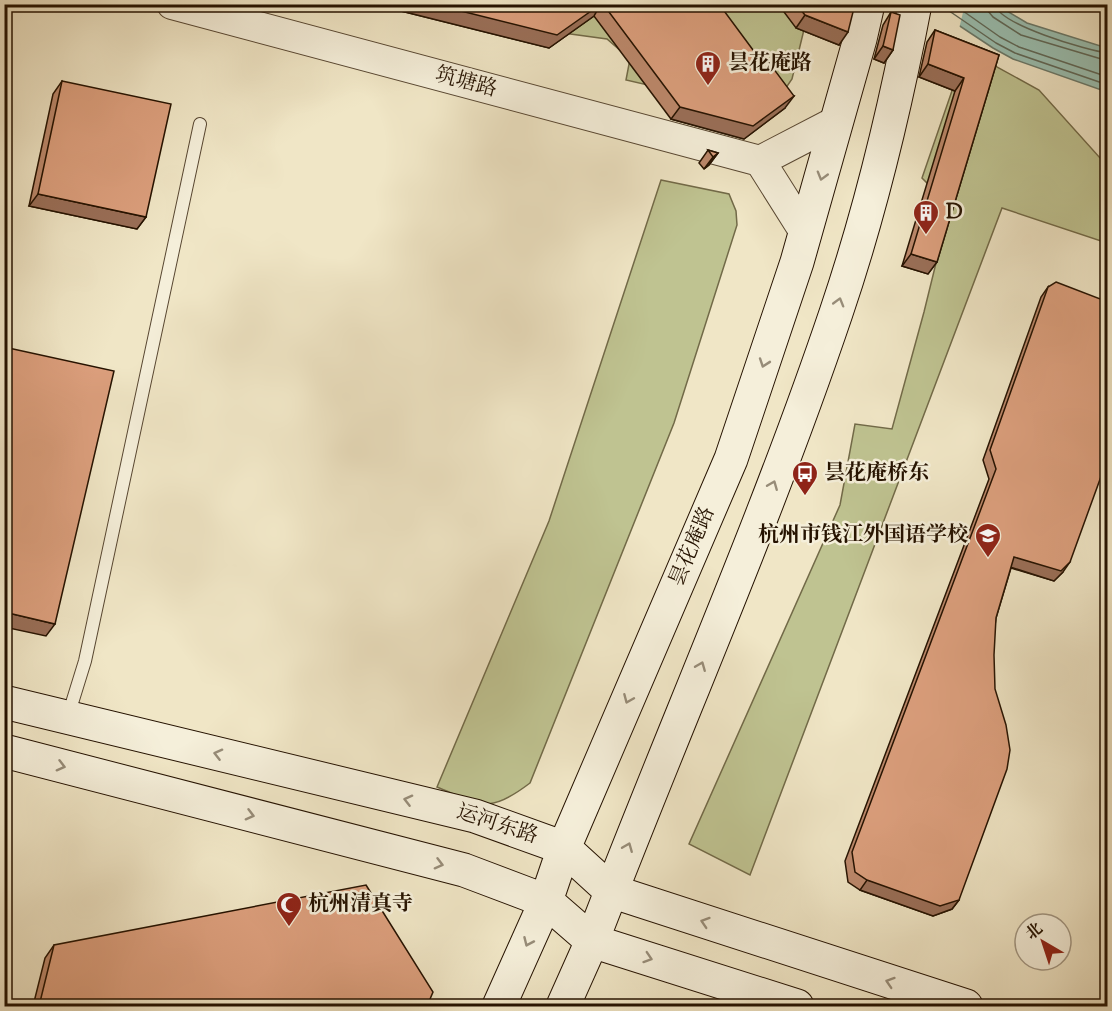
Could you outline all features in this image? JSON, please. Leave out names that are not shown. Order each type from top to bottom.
[{"type":"main road","name":"昙花庵路","points":[[499,1006],[546,901],[564,848],[731,459],[806,234],[868,4]]},
{"type":"main road","points":[[563,1006],[592,941],[777,474],[836,312],[877,174],[906,55],[915,4]]},
{"type":"main road","name":"运河东路","points":[[4,702],[475,816],[564,848],[611,891],[966,1006]]},
{"type":"main road","points":[[4,751],[464,870],[546,901],[592,941],[797,1006]]},
{"type":"street","name":"筑塘路","points":[[172,4],[760,161]]},
{"type":"street","points":[[806,234],[760,161],[837,121]]},
{"type":"lane","points":[[68,717],[85,661],[200,124]]},
{"type":"green space","name":"昙花庵路","points":[[451,4],[810,5],[792,79],[777,101],[756,110],[626,80],[630,59],[607,39],[446,17]]},
{"type":"green space","points":[[966,50],[1039,90],[1100,158],[1107,161],[1107,243],[1002,208],[750,875],[689,844],[840,505],[855,424],[892,429],[950,206],[922,178]]},
{"type":"green space","points":[[661,180],[729,194],[736,211],[737,225],[674,423],[530,783],[504,800],[484,804],[475,802],[437,787],[549,521]]},
{"type":"water","points":[[928,5],[997,5],[1027,23],[1107,48],[1107,92],[1013,59]]},
{"type":"pier","points":[[965,4],[959,29],[925,5]]},
{"type":"building","points":[[433,4],[601,4],[557,35]]},
{"type":"building","points":[[603,4],[719,4],[756,54],[761,52],[794,96],[753,126],[680,107]]},
{"type":"building","points":[[796,4],[855,4],[848,32],[805,15]]},
{"type":"building","points":[[891,12],[900,15],[893,50],[883,46]]},
{"type":"building","points":[[935,30],[999,55],[937,262],[911,254],[964,78],[928,64]]},
{"type":"building","points":[[62,81],[171,104],[146,217],[38,194]]},
{"type":"building","points":[[708,150],[718,153],[713,157]]},
{"type":"building","points":[[1056,282],[1103,300],[1107,311],[1107,460],[1070,562],[1061,571],[1014,557],[996,618],[994,655],[995,689],[1006,725],[1010,750],[1007,769],[959,900],[940,906],[867,880],[855,872],[852,852],[996,469],[990,450],[1048,287]]},
{"type":"building","points":[[4,347],[114,371],[55,624],[4,612]]},
{"type":"building","name":"杭州清真寺","points":[[366,885],[433,992],[427,1006],[39,1006],[54,945]]},
{"type":"place","name":"昙花庵路","points":[[708,87]]},
{"type":"place","name":"D","points":[[926,236]]},
{"type":"place","name":"昙花庵桥东","points":[[805,497]]},
{"type":"place","name":"杭州市钱江外国语学校","points":[[988,559]]},
{"type":"place","name":"杭州清真寺","points":[[289,928]]}]
